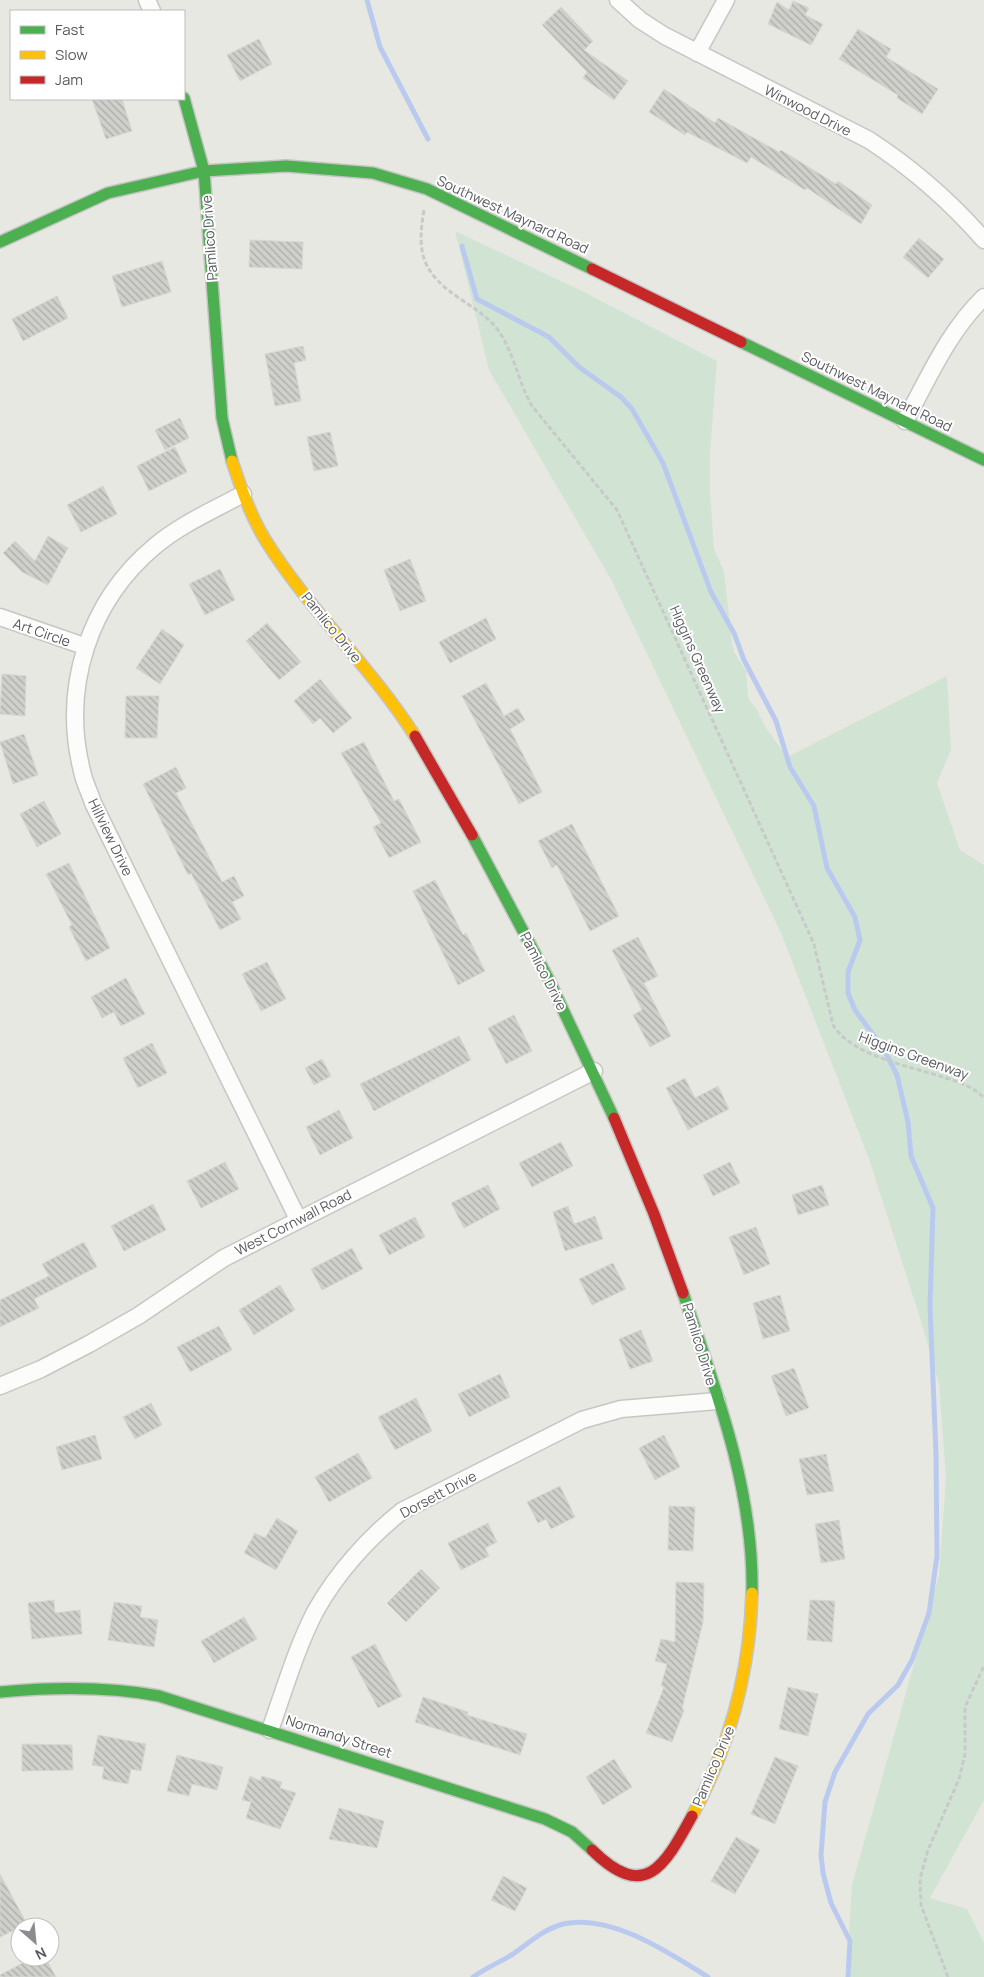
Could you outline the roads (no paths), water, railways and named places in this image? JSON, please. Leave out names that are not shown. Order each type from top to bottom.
[{"type":"street","name":"Winwood Drive","points":[[618,0],[640,20],[697,54],[821,115],[892,156],[920,176],[984,240]]},
{"type":"street","points":[[697,54],[726,0]]},
{"type":"street","name":"Pamlico Drive","points":[[185,100],[204,171],[222,418],[231,459],[244,494],[266,541],[328,624],[376,680],[426,754],[524,932],[594,1071],[640,1175],[684,1292],[743,1494],[751,1543],[750,1633],[742,1682],[729,1733],[710,1782],[684,1831],[665,1857],[648,1875]]},
{"type":"street","name":"Southwest Maynard Road","points":[[0,242],[108,193],[204,171],[286,166],[373,173],[427,190],[984,460]]},
{"type":"street","points":[[905,421],[939,354],[970,311],[984,297]]},
{"type":"street","name":"Hillview Drive","points":[[244,494],[172,533],[140,559],[124,576],[103,608],[84,646],[75,710],[76,742],[82,773],[94,803],[298,1219]]},
{"type":"street","name":"Art Circle","points":[[0,617],[84,646]]},
{"type":"street","name":"West Cornwall Road","points":[[0,1386],[42,1369],[138,1316],[224,1258],[594,1071]]},
{"type":"street","name":"Dorsett Drive","points":[[270,1730],[300,1646],[315,1613],[342,1573],[386,1524],[402,1511],[582,1420],[621,1409],[717,1401]]},
{"type":"street","name":"Normandy Street","points":[[0,1692],[37,1688],[88,1687],[137,1692],[270,1730],[545,1819],[574,1833],[620,1872],[635,1878],[648,1875]]},
{"type":"waterway","points":[[367,0],[380,47],[428,139]]},
{"type":"waterway","points":[[462,246],[477,299],[549,337],[579,367],[621,397],[632,409],[663,463],[711,592],[734,633],[744,660],[776,721],[790,767],[814,806],[827,868],[855,917],[860,940],[848,972],[848,993],[855,1010],[883,1048],[897,1075],[908,1122],[911,1156],[933,1208],[930,1306],[936,1454],[937,1556],[929,1613],[912,1660],[898,1685],[868,1714],[835,1772],[825,1802],[821,1855],[823,1873],[831,1903],[850,1941],[848,1977]]},
{"type":"waterway","points":[[473,1977],[513,1954],[549,1929],[563,1924],[581,1922],[600,1924],[639,1937],[708,1977]]}]
